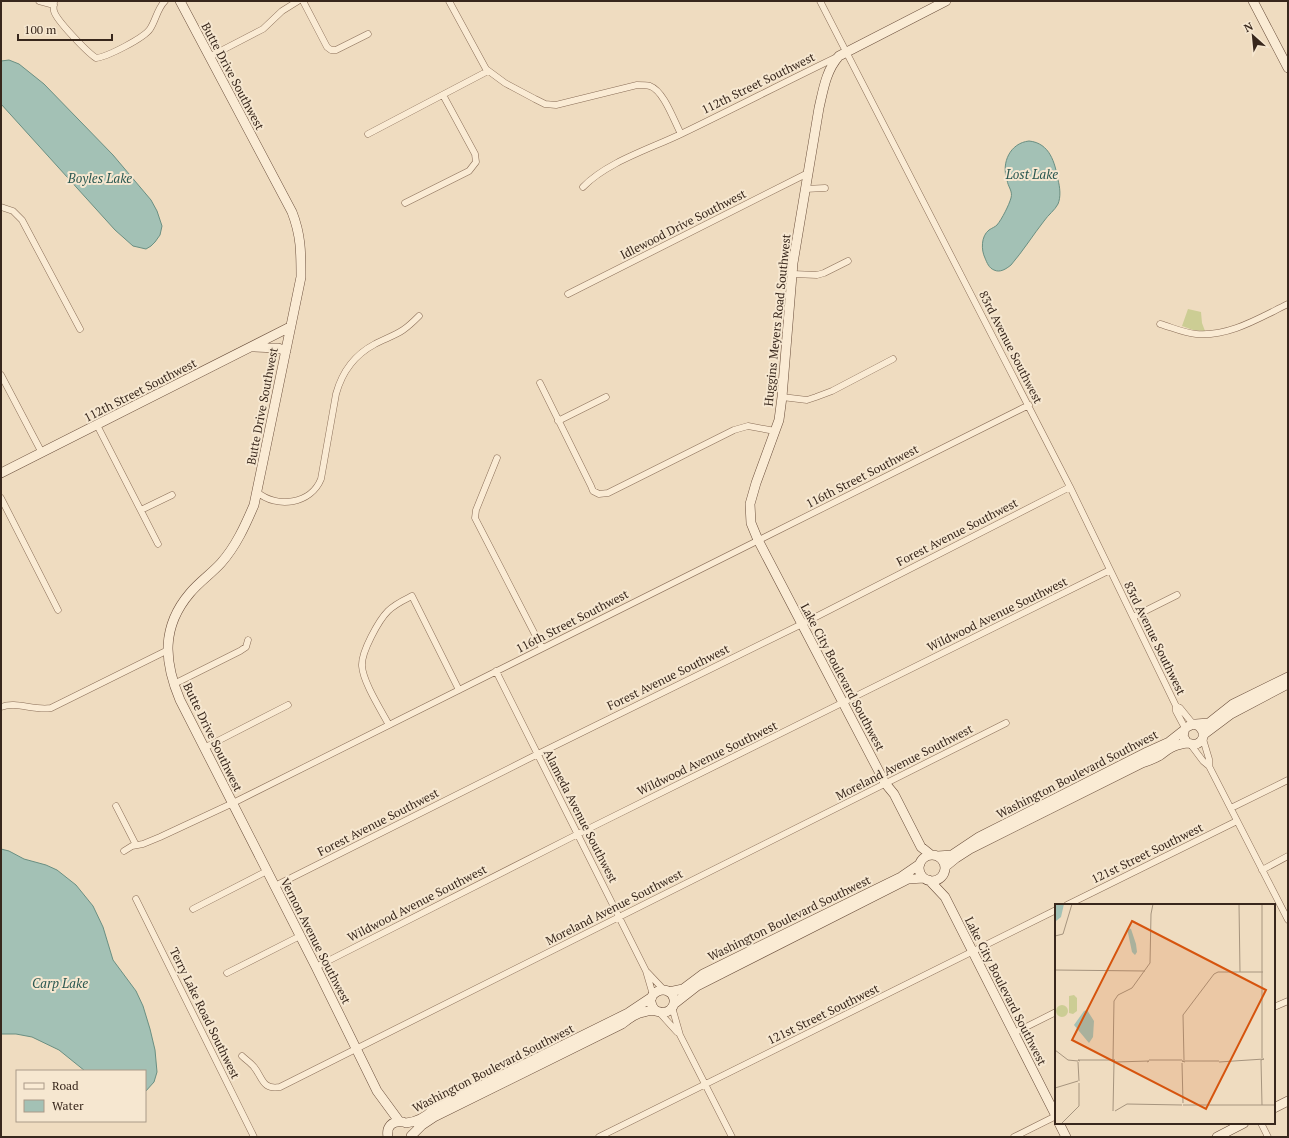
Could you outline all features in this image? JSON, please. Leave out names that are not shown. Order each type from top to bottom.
[{"type":"street","points":[[39,1],[54,3],[54,11],[58,18],[83,48],[96,58],[111,53],[142,38],[151,28],[158,11],[165,1]]},
{"type":"street","name":"Butte Drive Southwest","points":[[180,1],[282,192],[297,223],[302,249],[301,277],[254,505],[236,543],[221,563],[190,593],[178,610],[170,634],[168,650],[168,660],[174,684],[204,748],[233,803]]},
{"type":"street","points":[[209,57],[263,29],[282,10],[298,1]]},
{"type":"street","points":[[303,1],[330,49],[336,50],[368,34]]},
{"type":"street","points":[[449,1],[483,66],[505,83],[529,96],[551,105],[562,105],[637,85],[650,86],[659,93],[681,134]]},
{"type":"street","name":"83rd Avenue Southwest","points":[[820,1],[1029,405],[1176,706],[1176,711],[1189,727]]},
{"type":"street","name":"112th Street Southwest","points":[[582,187],[592,177],[611,166],[681,134],[946,1]]},
{"type":"street","points":[[1254,1],[1288,68]]},
{"type":"street","name":"Huggins Meyers Road Southwest","points":[[750,515],[750,504],[756,483],[779,420],[793,263],[824,85],[833,64],[839,56]]},
{"type":"street","points":[[368,134],[488,71]]},
{"type":"street","points":[[405,203],[469,171],[475,164],[475,154],[443,95]]},
{"type":"street","name":"Idlewood Drive Southwest","points":[[568,294],[808,173]]},
{"type":"street","points":[[806,189],[825,188]]},
{"type":"street","points":[[1,207],[13,211],[22,220],[80,329]]},
{"type":"street","points":[[793,274],[816,275],[848,262]]},
{"type":"street","points":[[1160,324],[1195,334],[1223,332],[1247,324],[1288,304]]},
{"type":"street","points":[[257,492],[272,501],[285,502],[305,497],[315,489],[321,479],[336,394],[345,371],[364,351],[402,330],[419,316]]},
{"type":"street","name":"112th Street Southwest","points":[[1,474],[290,327]]},
{"type":"street","points":[[252,347],[278,348],[286,351]]},
{"type":"street","points":[[782,397],[807,400],[816,398],[893,359]]},
{"type":"street","points":[[1,375],[42,453]]},
{"type":"street","points":[[540,383],[593,491],[599,494],[608,493],[734,430],[748,426],[775,431]]},
{"type":"street","points":[[558,421],[606,397]]},
{"type":"street","name":"116th Street Southwest","points":[[124,851],[129,847],[144,844],[160,837],[233,803],[1029,405]]},
{"type":"street","points":[[96,426],[158,544]]},
{"type":"street","points":[[497,458],[478,505],[475,518],[542,648]]},
{"type":"street","name":"Forest Avenue Southwest","points":[[274,886],[802,624],[1070,487]]},
{"type":"street","points":[[141,510],[172,495]]},
{"type":"street","points":[[1,498],[58,610]]},
{"type":"street","name":"Lake City Boulevard Southwest","points":[[750,515],[758,540],[885,783],[894,794],[921,847],[934,855]]},
{"type":"street","name":"Wildwood Avenue Southwest","points":[[316,967],[578,834],[1110,570]]},
{"type":"street","points":[[1133,617],[1177,595]]},
{"type":"street","points":[[388,725],[368,686],[362,667],[362,661],[367,646],[385,614],[392,607],[412,596],[459,690]]},
{"type":"street","points":[[174,684],[240,652],[246,647],[248,640]]},
{"type":"street","points":[[1,707],[10,705],[44,709],[50,708],[168,650]]},
{"type":"street","name":"Alameda Avenue Southwest","points":[[496,671],[620,916],[646,971],[652,996]]},
{"type":"street","name":"Washington Boulevard Southwest","points":[[934,855],[952,855],[979,837],[1146,752],[1169,742],[1189,727],[1209,723],[1233,704],[1288,677]]},
{"type":"street","points":[[1189,744],[1198,744],[1203,737],[1231,714],[1288,684]]},
{"type":"street","points":[[204,748],[288,705]]},
{"type":"street","name":"83rd Avenue Southwest","points":[[1176,706],[1180,708],[1189,727]]},
{"type":"street","name":"Moreland Avenue Southwest","points":[[242,1056],[256,1068],[263,1082],[267,1086],[273,1088],[280,1087],[1006,723]]},
{"type":"street","points":[[1209,766],[1203,762],[1183,736],[1189,727],[1202,729],[1209,759],[1209,766],[1262,870],[1276,904],[1288,920]]},
{"type":"street","name":"Washington Boulevard Southwest","points":[[945,870],[956,858],[970,849],[1142,763],[1156,758],[1171,747],[1189,744]]},
{"type":"street","points":[[1230,808],[1288,780]]},
{"type":"street","name":"Vernon Avenue Southwest","points":[[233,803],[377,1091],[387,1107],[411,1130],[411,1136]]},
{"type":"street","points":[[116,806],[136,845]]},
{"type":"street","name":"121st Street Southwest","points":[[1069,904],[1237,821]]},
{"type":"street","points":[[920,863],[923,858],[934,855],[942,860],[945,870],[940,878],[936,880],[926,879],[919,870],[921,847]]},
{"type":"street","points":[[1262,870],[1288,856]]},
{"type":"street","name":"Washington Boulevard Southwest","points":[[666,991],[683,989],[702,974],[901,877],[920,863]]},
{"type":"street","name":"Lake City Boulevard Southwest","points":[[945,870],[945,897]]},
{"type":"street","points":[[194,909],[267,871]]},
{"type":"street","name":"Washington Boulevard Southwest","points":[[673,1006],[697,986],[908,879],[926,879]]},
{"type":"street","name":"Lake City Boulevard Southwest","points":[[926,879],[945,897],[1055,1114]]},
{"type":"street","name":"Terry Lake Road Southwest","points":[[136,899],[254,1137]]},
{"type":"street","name":"121st Street Southwest","points":[[600,1137],[1055,910]]},
{"type":"street","points":[[227,973],[300,936]]},
{"type":"street","name":"Alameda Avenue Southwest","points":[[646,971],[666,991]]},
{"type":"street","points":[[680,1035],[651,1004],[652,996],[656,992],[666,991],[673,996],[673,1006],[680,1035],[732,1137]]},
{"type":"street","name":"Washington Boulevard Southwest","points":[[388,1131],[391,1124],[402,1122],[413,1123],[422,1119],[434,1109],[628,1013],[652,996]]},
{"type":"street","points":[[1275,1007],[1288,1001]]},
{"type":"street","points":[[657,1011],[666,1012],[673,1006]]},
{"type":"street","name":"Washington Boulevard Southwest","points":[[411,1136],[422,1125],[434,1118],[613,1029],[638,1013],[657,1011]]},
{"type":"street","points":[[1014,1033],[1055,1012]]},
{"type":"street","name":"Vernon Avenue Southwest","points":[[377,1091],[378,1098],[385,1113],[388,1131]]},
{"type":"street","points":[[1275,1108],[1288,1101]]},
{"type":"street","points":[[1014,1137],[1055,1116]]},
{"type":"street","points":[[1060,1124],[1066,1137]]},
{"type":"street","points":[[1217,1137],[1242,1124]]},
{"type":"street","points":[[1262,1124],[1268,1137]]},
{"type":"street","points":[[378,1137],[388,1131]]},
{"type":"green space","points":[[1188,309],[1201,312],[1202,323],[1205,331],[1193,330],[1182,326]]},
{"type":"water","name":"Boyles Lake","points":[[9,60],[19,64],[44,84],[113,155],[151,200],[157,211],[162,226],[160,235],[151,246],[146,249],[133,246],[115,230],[1,104],[1,61]]},
{"type":"water","name":"Lost Lake","points":[[1029,141],[1042,146],[1047,150],[1053,161],[1059,186],[1059,201],[1011,265],[1003,270],[996,271],[988,265],[983,251],[983,239],[986,233],[999,222],[1011,198],[1011,191],[1005,174],[1006,161],[1012,150],[1022,143]]},
{"type":"water","name":"Carp Lake","points":[[1,849],[9,851],[24,859],[46,865],[57,870],[76,885],[93,906],[103,927],[113,960],[136,991],[143,1006],[155,1050],[157,1072],[154,1082],[146,1091],[146,1070],[84,1070],[59,1050],[32,1037],[16,1034],[1,1034]]}]
